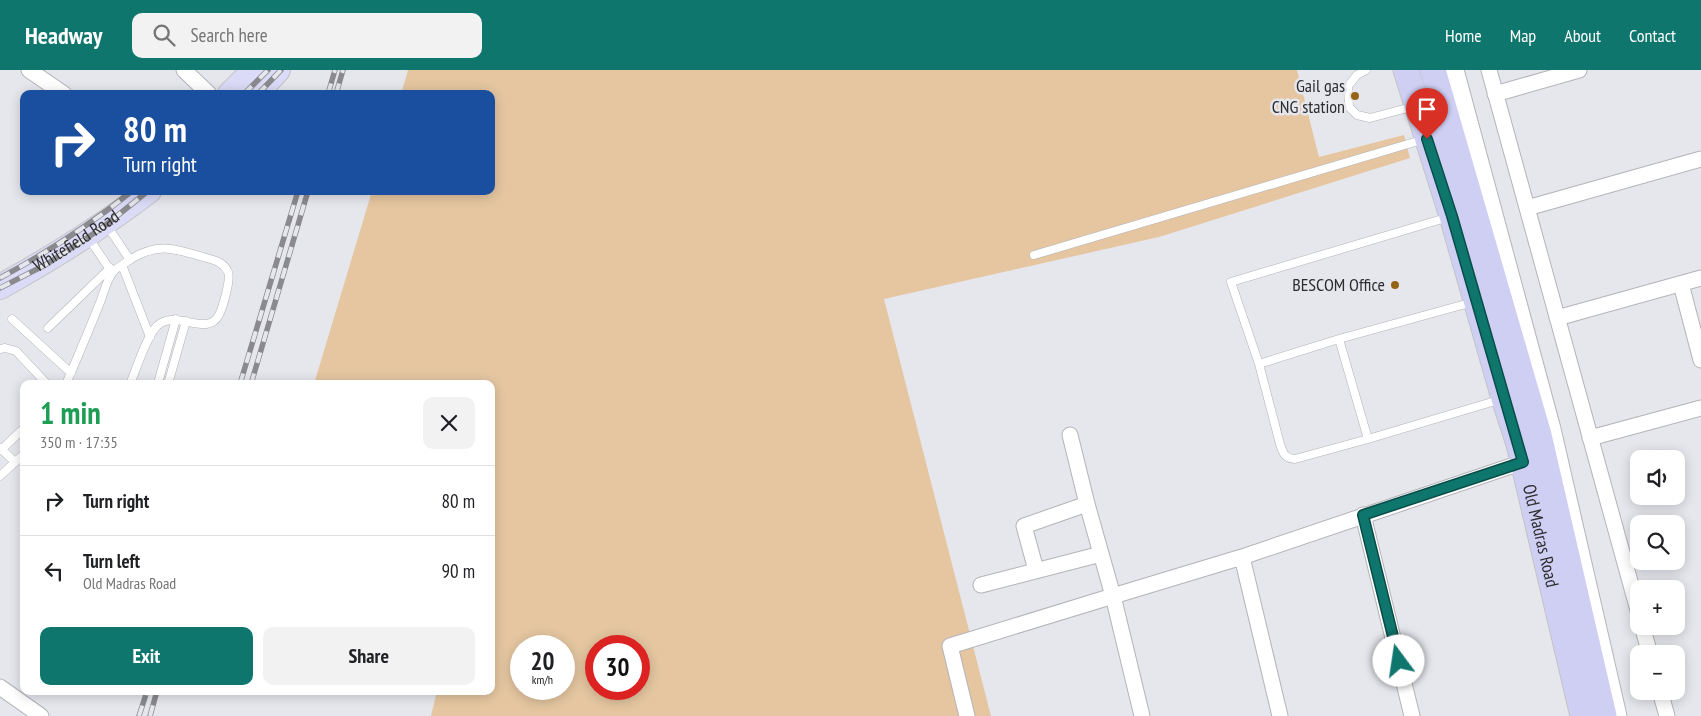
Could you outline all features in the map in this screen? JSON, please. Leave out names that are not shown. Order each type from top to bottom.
[{"type":"highway","name":"Old Madras Road","points":[[1406,70],[1452,216],[1523,462],[1583,716]]},
{"type":"highway","name":"Old Madras Road","points":[[1433,70],[1539,435],[1604,716]]},
{"type":"main road","points":[[240,90],[268,78]]},
{"type":"main road","name":"Whitefield Road","points":[[0,269],[31,252],[117,195]]},
{"type":"main road","name":"Whitefield Road","points":[[0,287],[40,265],[144,195]]},
{"type":"street","points":[[30,70],[58,90]]},
{"type":"street","points":[[184,70],[205,90]]},
{"type":"street","points":[[1454,70],[1551,429],[1617,716]]},
{"type":"street","points":[[1489,70],[1630,582]]},
{"type":"street","points":[[1495,94],[1579,70]]},
{"type":"street","points":[[1527,208],[1701,159]]},
{"type":"street","points":[[1557,318],[1701,278]]},
{"type":"street","points":[[1682,284],[1701,360]]},
{"type":"street","points":[[1590,438],[1701,408]]},
{"type":"street","points":[[1070,435],[1113,596],[1142,716]]},
{"type":"street","points":[[967,716],[950,646],[1242,557],[1523,462]]},
{"type":"street","points":[[1036,570],[1024,526],[1087,504]]},
{"type":"street","points":[[1363,515],[1412,716]]},
{"type":"street","points":[[981,585],[1101,554]]},
{"type":"street","points":[[1242,557],[1280,716]]},
{"type":"street","points":[[0,687],[42,716]]},
{"type":"street","points":[[1663,700],[1667,716]]},
{"type":"lane","points":[[1366,70],[1357,75],[1348,86],[1349,107],[1357,115],[1370,118],[1417,106]]},
{"type":"lane","points":[[1034,255],[1427,139]]},
{"type":"lane","points":[[1452,216],[1232,282],[1259,364],[1283,454],[1286,457],[1295,459],[1504,398]]},
{"type":"lane","points":[[96,229],[130,260]]},
{"type":"lane","points":[[68,380],[111,270],[96,229]]},
{"type":"lane","points":[[48,328],[111,270],[122,266],[147,250],[173,248],[217,261],[224,266],[230,279],[219,316],[203,324],[176,319],[164,320],[159,323],[152,332],[132,380]]},
{"type":"lane","points":[[122,266],[150,337]]},
{"type":"lane","points":[[1259,364],[1339,339],[1476,302]]},
{"type":"lane","points":[[12,319],[71,373]]},
{"type":"lane","points":[[159,380],[176,319]]},
{"type":"lane","points":[[169,380],[186,321]]},
{"type":"lane","points":[[1339,339],[1368,439]]},
{"type":"lane","points":[[0,349],[5,348],[16,351],[42,380]]},
{"type":"lane","points":[[15,462],[1,449],[20,432]]},
{"type":"lane","points":[[0,476],[20,458]]},
{"type":"shaded area","points":[[408,70],[1297,70],[1319,157],[1404,135],[1410,158],[1159,237],[884,299],[991,716],[431,716],[436,695],[495,695],[495,380],[315,380],[371,195],[495,195],[495,90],[402,90]]},
{"type":"railway","points":[[248,90],[268,70]]},
{"type":"railway","points":[[262,90],[281,70]]},
{"type":"railway","points":[[329,90],[335,70]]},
{"type":"railway","points":[[337,90],[343,70]]},
{"type":"railway","points":[[0,278],[68,238],[127,195]]},
{"type":"railway","points":[[0,288],[47,264],[102,228],[143,195]]},
{"type":"railway","points":[[241,380],[297,195]]},
{"type":"railway","points":[[252,380],[307,195]]},
{"type":"railway","points":[[139,716],[146,695]]},
{"type":"railway","points":[[150,716],[156,695]]},
{"type":"place","name":"Gail gas CNG station","points":[[1355,96]]},
{"type":"place","name":"BESCOM Office","points":[[1395,285]]},
{"type":"route","points":[[1399,661],[1363,515],[1523,462],[1452,216],[1427,139]]}]
